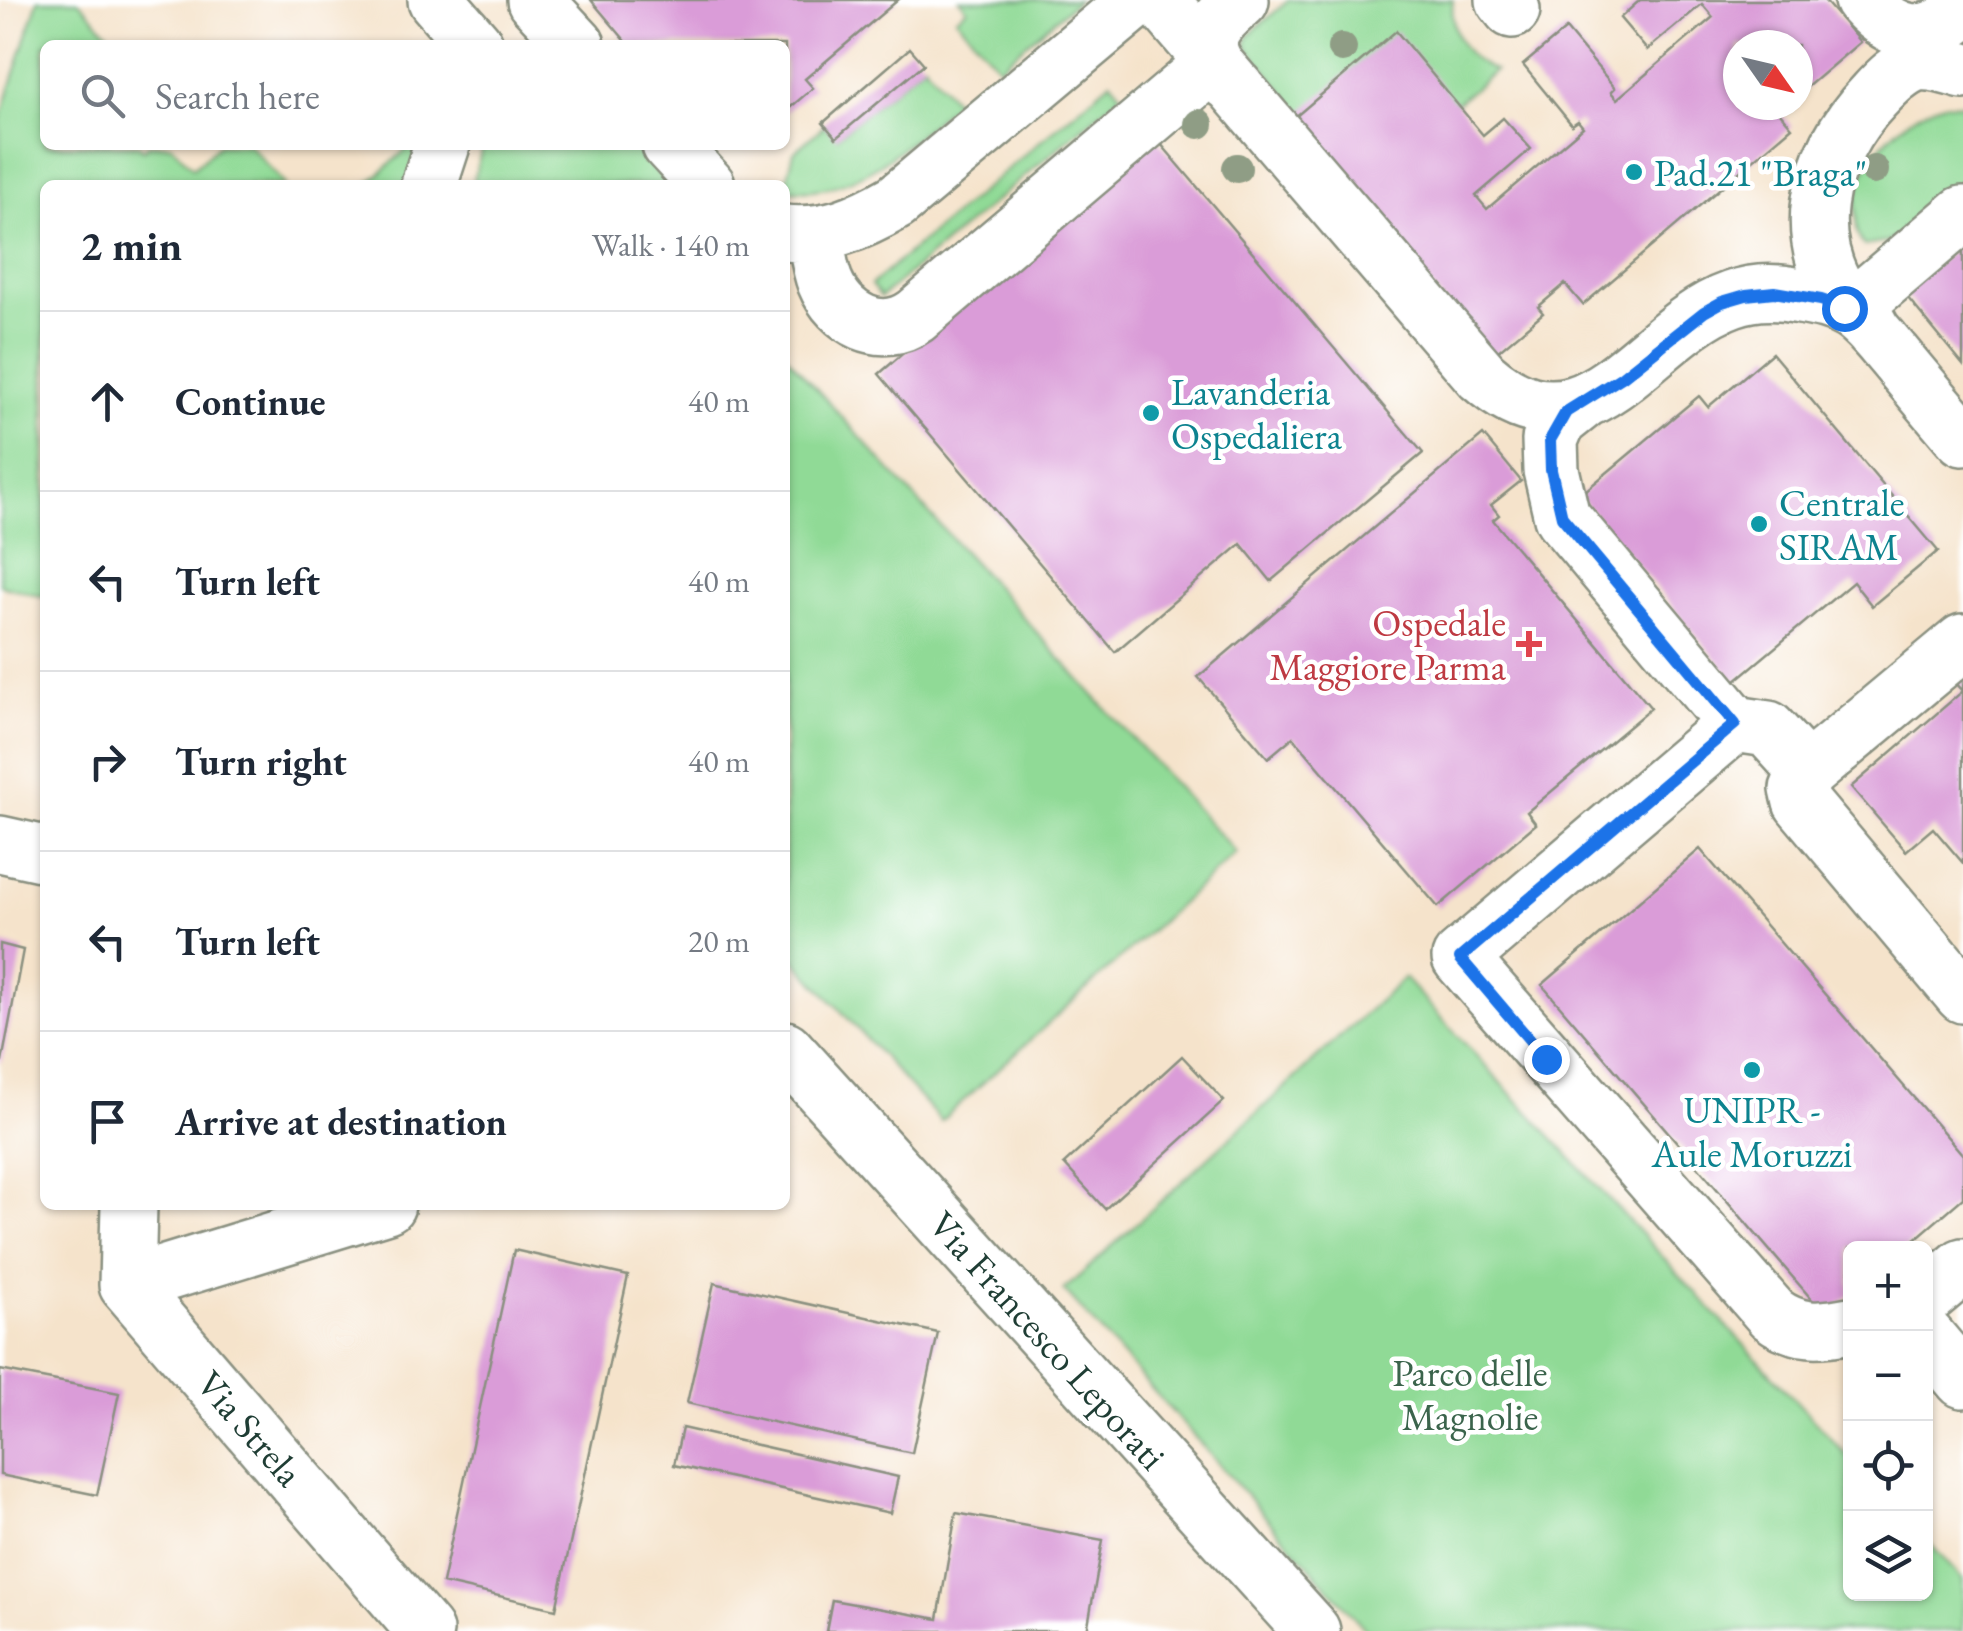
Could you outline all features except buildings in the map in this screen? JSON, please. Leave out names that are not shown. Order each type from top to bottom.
[{"type":"street","points":[[436,0],[471,40]]},
{"type":"street","points":[[536,0],[572,40]]},
{"type":"street","points":[[1137,0],[909,192],[866,218],[800,234],[841,308],[868,325],[884,328],[901,325],[916,316],[1196,79],[1226,76]]},
{"type":"street","points":[[1160,0],[1482,376],[1516,401],[1537,407],[1559,408],[1582,402]]},
{"type":"street","points":[[1226,76],[1208,52],[1210,33],[1241,0]]},
{"type":"street","points":[[1920,40],[1854,118],[1836,148],[1819,193],[1818,224],[1824,256],[1836,286],[1963,438]]},
{"type":"street","points":[[431,180],[440,150]]},
{"type":"street","points":[[675,150],[702,180]]},
{"type":"street","points":[[1866,325],[1863,313],[1870,294],[1963,214]]},
{"type":"street","points":[[1806,772],[1774,734],[1760,727],[1735,724],[1562,517],[1551,470],[1550,440],[1558,421],[1582,402],[1622,377],[1704,312],[1734,298],[1758,293],[1792,294],[1829,302],[1866,325]]},
{"type":"street","points":[[1963,642],[1806,772],[1798,789],[1801,802],[1963,995]]},
{"type":"street","points":[[1735,724],[1460,958],[1772,1314],[1785,1324],[1815,1331],[1843,1326]]},
{"type":"street","points":[[0,844],[40,853]]},
{"type":"street","name":"Via Francesco Leporati","points":[[790,1055],[1312,1631]]},
{"type":"street","points":[[790,1110],[840,1110]]},
{"type":"street","points":[[129,1210],[127,1285],[371,1210]]},
{"type":"street","points":[[1933,1291],[1963,1266]]},
{"type":"street","name":"Via Strela","points":[[127,1285],[425,1631]]},
{"type":"street","points":[[1933,1344],[1963,1380]]},
{"type":"green space","points":[[38,0],[78,0],[114,40],[40,40],[40,150],[176,150],[193,168],[213,150],[254,150],[280,180],[40,180],[40,596],[0,585],[0,120]]},
{"type":"green space","points":[[960,0],[1078,0],[999,67],[956,18],[967,9]]},
{"type":"green space","points":[[1289,0],[1453,0],[1454,23],[1461,43],[1475,59],[1495,71],[1456,103],[1301,113],[1246,46],[1248,35]]},
{"type":"green space","points":[[924,64],[956,102],[899,151],[857,178],[834,186],[790,189],[787,180],[794,152],[825,125],[837,137]]},
{"type":"green space","points":[[1111,81],[1122,94],[881,297],[871,285]]},
{"type":"green space","points":[[1943,103],[1963,104],[1963,189],[1888,242],[1864,246],[1857,232],[1857,197],[1870,162],[1894,132]]},
{"type":"green space","points":[[406,150],[422,150],[413,180],[372,180]]},
{"type":"green space","points":[[482,150],[637,150],[664,180],[473,180]]},
{"type":"green space","points":[[790,360],[1236,853],[941,1121],[790,955]]},
{"type":"green space","name":"Parco delle Magnolie","points":[[1404,978],[1843,1451],[1843,1601],[1933,1601],[1933,1548],[1963,1580],[1963,1631],[1367,1631],[1064,1290]]},
{"type":"place","name":"Pad.21 \"Braga\"","points":[[1634,172]]},
{"type":"place","name":"Lavanderia Ospedaliera","points":[[1151,413]]},
{"type":"place","name":"Centrale SIRAM","points":[[1759,524]]},
{"type":"place","name":"Ospedale Maggiore Parma","points":[[1529,644]]},
{"type":"place","name":"UNIPR - Aule Moruzzi","points":[[1752,1070]]},
{"type":"route","points":[[1546,1059],[1460,958],[1735,724],[1562,517],[1549,458],[1552,434],[1566,412],[1622,377],[1722,302],[1774,292],[1844,308]]}]
